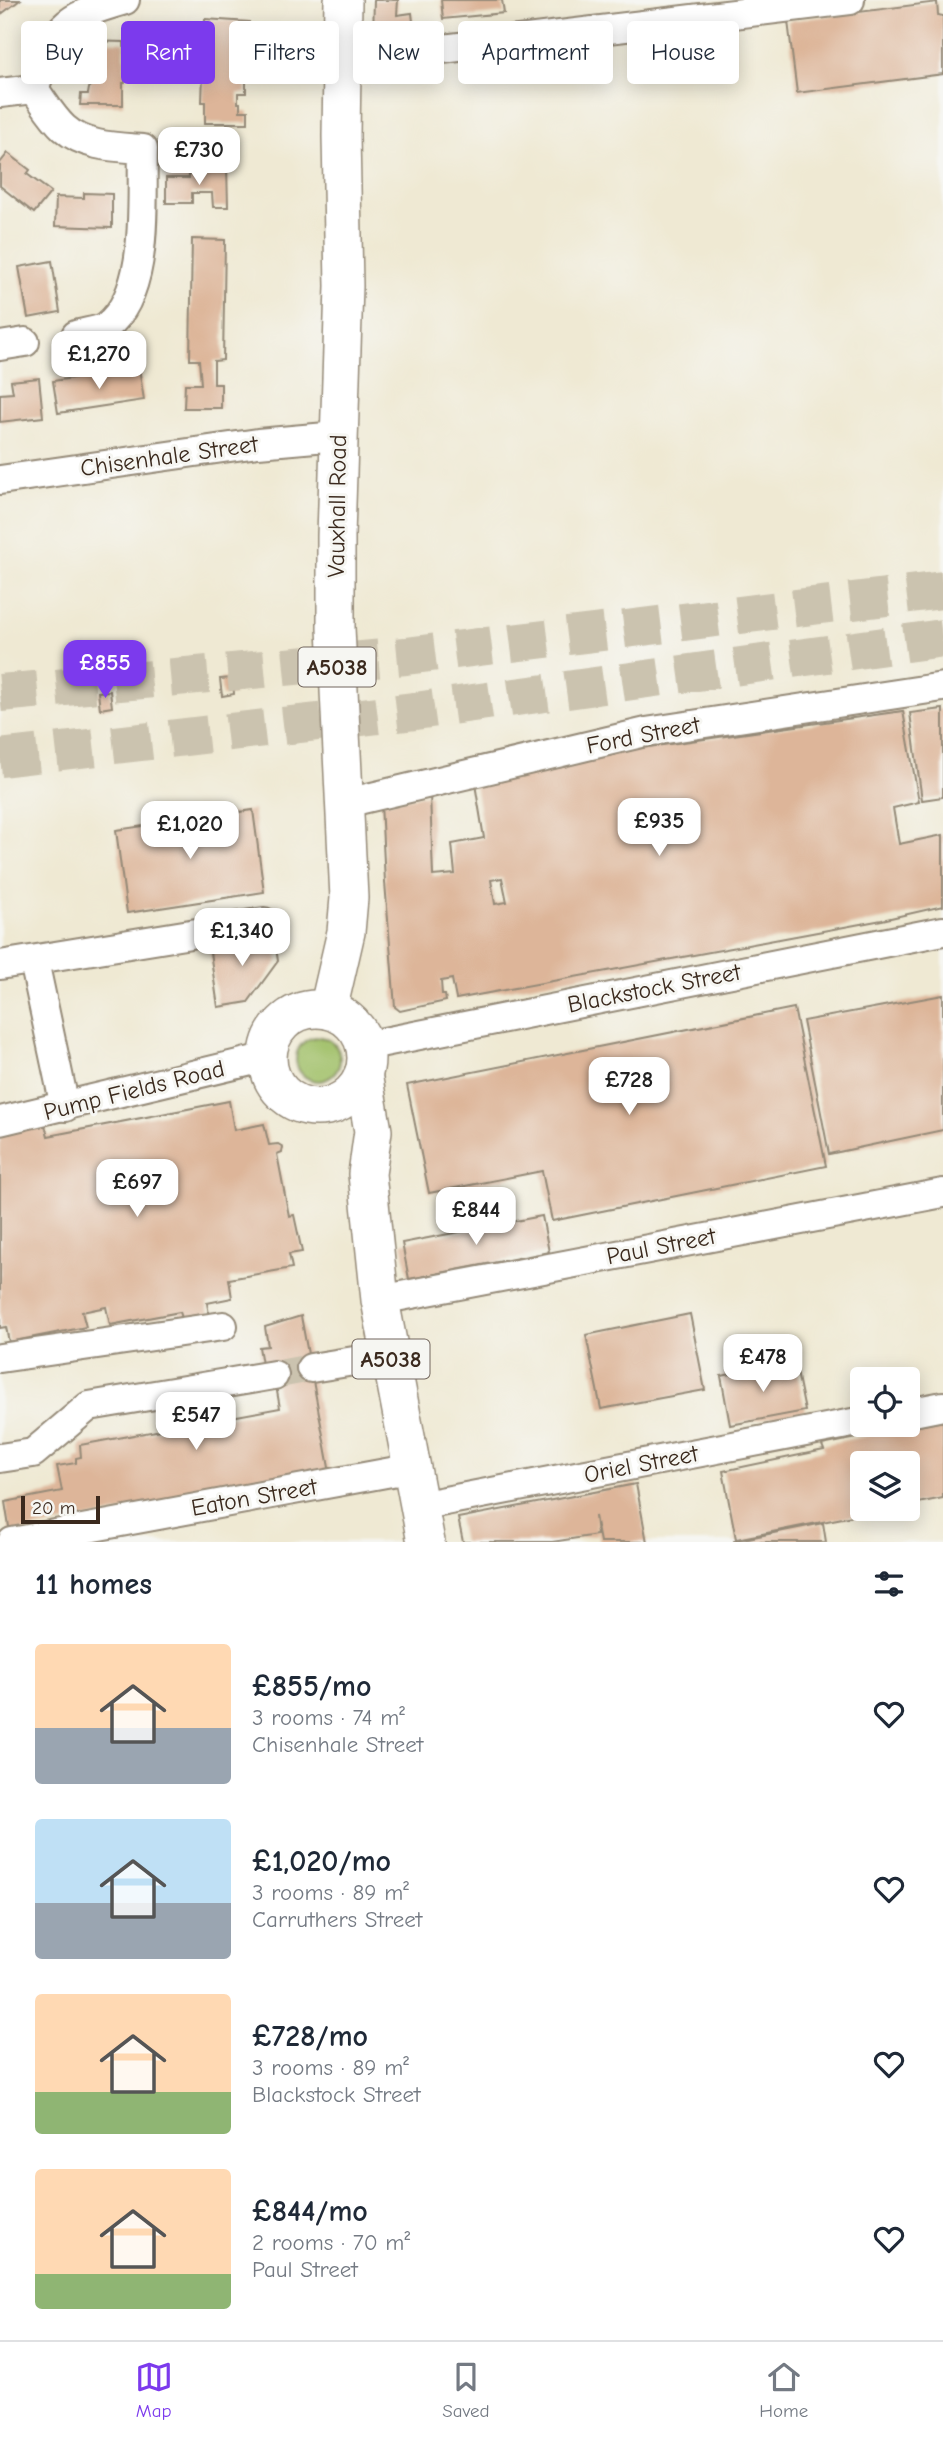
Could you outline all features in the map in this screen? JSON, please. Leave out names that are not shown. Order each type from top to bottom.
[{"type":"main road","name":"Vauxhall Road","points":[[328,1010],[346,932],[349,898],[336,628],[338,436],[344,286],[341,136],[343,0]]},
{"type":"main road","points":[[268,1057],[275,1032],[285,1021],[306,1011],[328,1010]]},
{"type":"main road","name":"A5038","points":[[328,1010],[350,1022],[359,1032],[373,1131],[367,1174],[380,1300],[426,1542]]},
{"type":"main road","name":"A5038","points":[[268,1057],[270,1073],[278,1088],[292,1100],[344,1131],[355,1145],[367,1174]]},
{"type":"main road","points":[[304,1105],[317,1107],[340,1101],[355,1088],[364,1060]]},
{"type":"street","points":[[34,89],[52,39],[65,24],[81,14],[125,0]]},
{"type":"street","points":[[343,61],[850,0]]},
{"type":"street","points":[[0,93],[34,89]]},
{"type":"street","points":[[34,89],[64,128],[84,140],[107,147],[142,149],[140,261],[133,286],[124,305],[106,327],[76,335]]},
{"type":"street","name":"Chisenhale Street","points":[[0,480],[258,443],[338,436]]},
{"type":"street","name":"Ford Street","points":[[346,803],[646,732],[943,687]]},
{"type":"street","points":[[0,965],[264,922]]},
{"type":"street","name":"Blackstock Street","points":[[364,1060],[943,932]]},
{"type":"street","points":[[34,961],[65,1107]]},
{"type":"street","name":"Pump Fields Road","points":[[0,1121],[268,1057]]},
{"type":"street","name":"Paul Street","points":[[380,1300],[943,1193]]},
{"type":"street","points":[[0,1358],[223,1326]]},
{"type":"street","points":[[311,1368],[391,1355]]},
{"type":"street","points":[[0,1458],[33,1453],[89,1406],[274,1375]]},
{"type":"street","points":[[920,1411],[943,1406]]},
{"type":"street","name":"Oriel Street","points":[[419,1506],[850,1423]]},
{"type":"street","name":"Eaton Street","points":[[12,1542],[413,1468]]},
{"type":"green space","points":[[318,1037],[333,1044],[340,1059],[333,1074],[318,1081],[303,1074],[296,1059],[303,1044]]},
{"type":"building","points":[[0,0],[20,0],[0,15]]},
{"type":"building","points":[[374,0],[398,0],[397,15],[412,13],[413,21],[373,21]]},
{"type":"building","points":[[441,0],[502,0],[504,13],[443,19]]},
{"type":"building","points":[[937,2],[938,15],[943,16],[943,74],[797,93],[788,21]]},
{"type":"building","points":[[205,19],[234,21],[229,21],[229,84],[246,84],[246,93],[238,93],[238,103],[240,111],[248,111],[248,123],[205,123],[203,84],[215,84],[215,21]]},
{"type":"building","points":[[107,42],[121,42],[123,105],[80,105],[81,94],[88,94],[90,84],[107,84]]},
{"type":"building","points":[[8,153],[30,170],[27,174],[51,192],[34,213],[0,186],[0,163]]},
{"type":"building","points":[[227,168],[228,207],[213,207],[212,193],[192,193],[192,203],[166,203],[166,178],[189,178],[189,169]]},
{"type":"building","points":[[84,193],[112,194],[112,228],[55,226],[56,197],[84,198]]},
{"type":"building","points":[[192,239],[225,240],[223,360],[214,361],[214,384],[221,384],[221,408],[184,408],[185,384],[201,384],[199,360],[190,360]]},
{"type":"building","points":[[52,261],[60,312],[28,318],[19,267]]},
{"type":"building","points":[[139,368],[144,400],[58,413],[53,381]]},
{"type":"building","points":[[39,378],[43,417],[0,422],[0,394],[13,393],[11,381]]},
{"type":"building","points":[[233,678],[234,694],[222,696],[220,679]]},
{"type":"building","points":[[110,691],[112,707],[100,709],[98,692]]},
{"type":"building","points":[[943,709],[943,797],[922,800],[910,713]]},
{"type":"building","points":[[903,711],[919,802],[893,808],[899,844],[943,835],[943,906],[882,920],[456,999],[452,979],[441,981],[442,995],[445,995],[446,1001],[400,1011],[395,1007],[381,803],[430,794],[433,876],[455,874],[452,844],[484,838],[475,784],[567,766],[578,757]],"holes":[[[502,878],[507,902],[495,904],[491,880]]]},
{"type":"building","points":[[253,810],[264,892],[127,913],[116,830]]},
{"type":"building","points":[[274,935],[278,961],[248,1002],[218,1007],[209,945]]},
{"type":"building","points":[[943,995],[943,1130],[829,1154],[803,1021]]},
{"type":"building","points":[[794,1008],[826,1166],[552,1221],[542,1171],[429,1193],[407,1085]]},
{"type":"building","points":[[229,1101],[234,1130],[264,1124],[269,1145],[278,1144],[283,1147],[282,1152],[277,1154],[289,1216],[294,1215],[302,1252],[289,1254],[292,1268],[229,1279],[232,1298],[207,1303],[210,1320],[184,1324],[180,1312],[110,1325],[106,1307],[82,1312],[86,1327],[9,1342],[6,1327],[0,1328],[0,1134],[45,1125],[48,1136]]},
{"type":"building","points":[[542,1216],[549,1252],[409,1279],[402,1243]]},
{"type":"building","points":[[690,1314],[705,1390],[601,1409],[586,1335]]},
{"type":"building","points":[[301,1316],[330,1473],[10,1533],[5,1502],[62,1491],[57,1466],[76,1463],[76,1458],[81,1457],[80,1445],[280,1408],[273,1369],[263,1370],[259,1347],[268,1346],[265,1327]]},
{"type":"building","points":[[795,1362],[805,1411],[730,1425],[721,1376]]},
{"type":"building","points":[[943,1421],[943,1498],[920,1503],[920,1451],[850,1451],[850,1517],[736,1539],[723,1471],[824,1450],[822,1445],[862,1437],[920,1437],[920,1426]]},
{"type":"building","points":[[636,1484],[647,1542],[600,1542],[595,1516],[597,1535],[552,1542],[463,1542],[458,1518]]},
{"type":"building","points":[[823,1523],[826,1542],[734,1542],[734,1541]]},
{"type":"tunnel","points":[[0,693],[406,656],[943,590]]},
{"type":"tunnel","points":[[0,758],[415,711],[943,638]]},
{"type":"tunnel","points":[[274,1375],[311,1368]]}]
